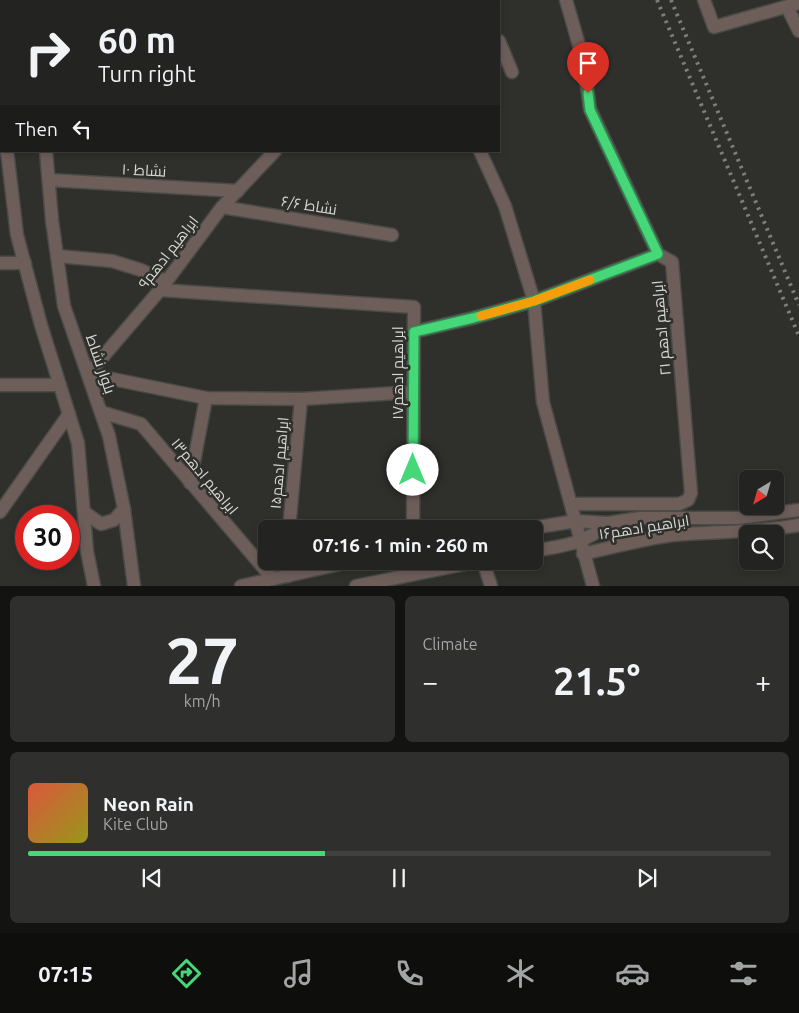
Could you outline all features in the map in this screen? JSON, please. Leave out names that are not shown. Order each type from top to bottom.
[{"type":"street","name":"ابراهیم ادهم ۲۱","points":[[566,0],[583,59],[590,110],[658,254],[672,262],[691,493],[688,500],[679,504],[572,504]]},
{"type":"street","points":[[704,0],[714,27],[793,5],[799,32]]},
{"type":"street","points":[[500,43],[512,72]]},
{"type":"street","points":[[7,152],[18,235],[41,325],[78,443],[87,551],[94,586]]},
{"type":"street","name":"بلوار نشاط","points":[[46,152],[64,306],[109,436],[124,509],[134,586]]},
{"type":"street","name":"ابراهیم ادهم۹","points":[[88,374],[163,286],[222,207],[275,152]]},
{"type":"street","points":[[480,152],[505,206],[534,301],[542,402],[572,504],[593,586]]},
{"type":"street","name":"نشاط ۱۰","points":[[49,180],[238,191]]},
{"type":"street","points":[[0,205],[14,204]]},
{"type":"street","name":"نشاط ۶/۶","points":[[222,207],[392,235]]},
{"type":"street","points":[[414,332],[534,301],[658,254]]},
{"type":"street","points":[[57,256],[112,261],[141,270],[163,286]]},
{"type":"street","points":[[0,263],[25,263]]},
{"type":"street","name":"ابراهیم ادهم۱۷","points":[[163,286],[414,307],[413,520]]},
{"type":"street","points":[[88,374],[206,398],[301,399],[413,392]]},
{"type":"street","points":[[0,385],[60,385]]},
{"type":"street","points":[[190,483],[206,398]]},
{"type":"street","name":"ابراهیم ادهم۱۵","points":[[290,520],[301,399]]},
{"type":"street","name":"ابراهیم ادهم۱۳","points":[[101,412],[141,424],[273,579]]},
{"type":"street","points":[[0,512],[69,414]]},
{"type":"street","points":[[84,512],[101,524],[114,520],[124,509]]},
{"type":"street","points":[[543,526],[576,521],[608,524],[640,518],[738,518],[799,510]]},
{"type":"street","points":[[582,548],[608,524]]},
{"type":"street","name":"ابراهیم ادهم۱۶","points":[[543,550],[582,548],[674,535],[726,533],[799,525]]},
{"type":"street","points":[[288,570],[288,576]]},
{"type":"street","points":[[241,586],[314,570]]},
{"type":"street","points":[[356,586],[392,582],[443,570]]},
{"type":"street","points":[[485,570],[491,586]]},
{"type":"railway","points":[[657,0],[799,336]]},
{"type":"railway","points":[[671,0],[799,305]]},
{"type":"slow traffic","points":[[481,316],[534,301],[590,280]]},
{"type":"route","points":[[413,470],[414,332],[534,301],[658,254],[590,110],[588,93]]}]
